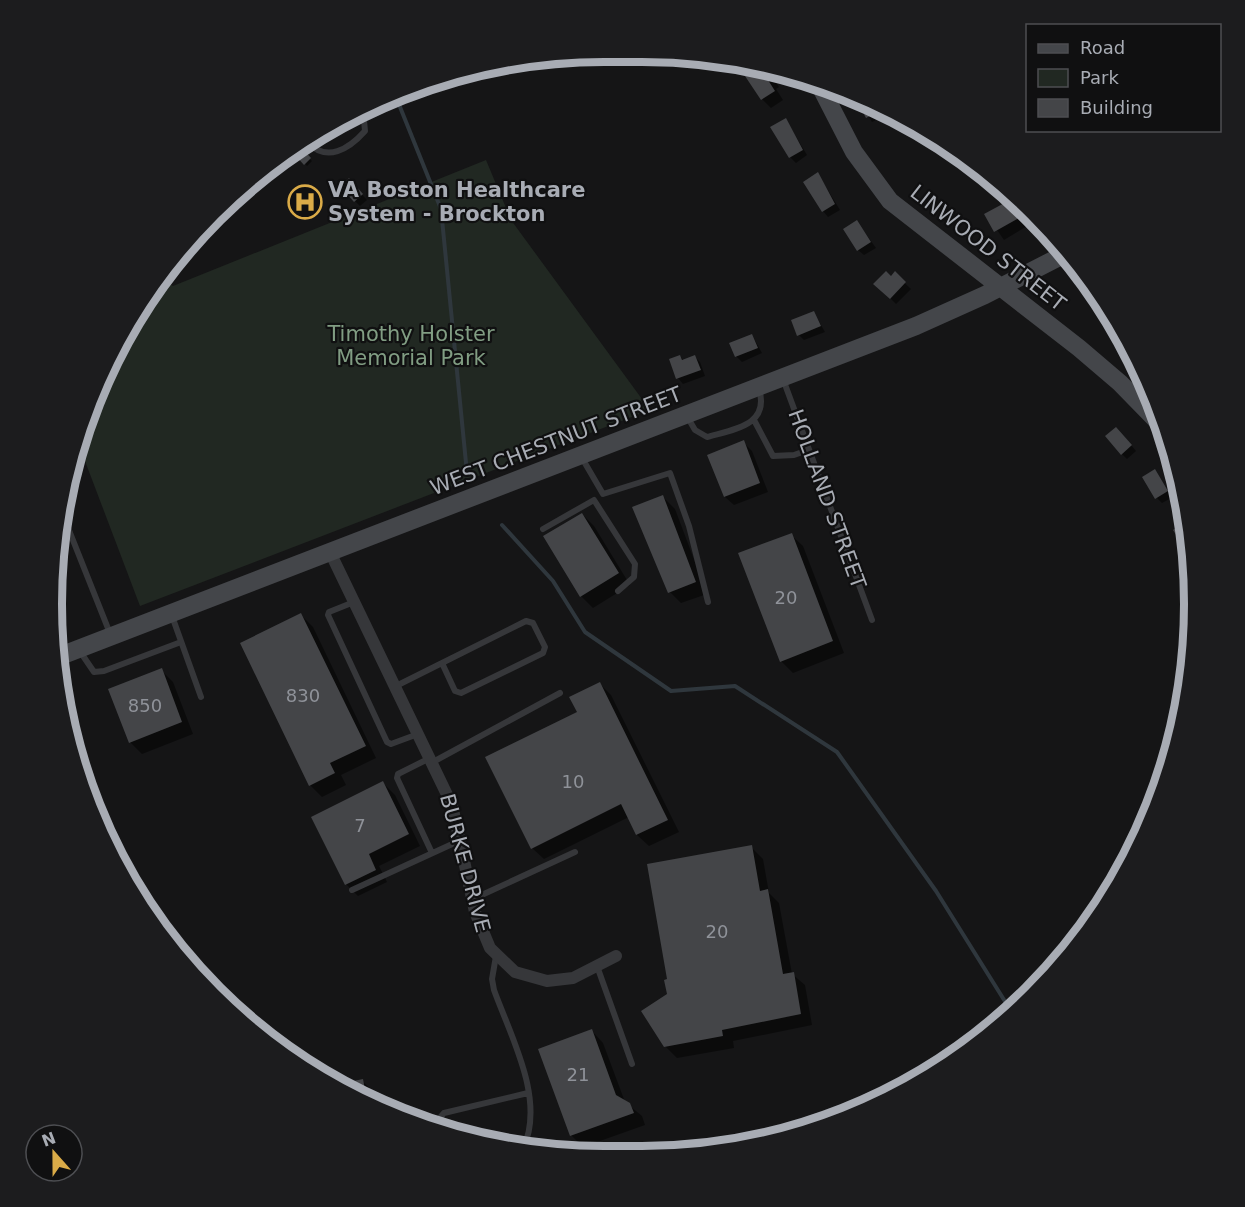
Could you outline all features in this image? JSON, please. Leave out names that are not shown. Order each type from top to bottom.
[{"type":"main road","name":"LINWOOD STREET","points":[[824,93],[854,152],[879,190],[900,209],[1002,286],[1120,383],[1149,413]]},
{"type":"main road","name":"WEST CHESTNUT STREET","points":[[64,655],[939,316],[1058,258]]},
{"type":"street","name":"BURKE DRIVE","points":[[330,552],[453,804],[479,927],[496,956],[525,977],[547,981],[573,978],[616,956]]},
{"type":"lane","points":[[312,147],[327,153],[351,147],[365,131],[364,117]]},
{"type":"lane","name":"HOLLAND STREET","points":[[783,377],[872,620]]},
{"type":"lane","points":[[686,414],[695,430],[708,437],[754,420],[761,413],[763,405],[759,387]]},
{"type":"lane","points":[[754,420],[773,456],[794,455],[808,450]]},
{"type":"lane","points":[[580,455],[603,494]]},
{"type":"lane","points":[[543,529],[603,494],[670,473],[689,526],[708,602]]},
{"type":"lane","points":[[594,500],[635,564],[633,578],[618,591]]},
{"type":"lane","points":[[67,526],[111,636]]},
{"type":"lane","points":[[354,602],[329,612],[328,615],[387,742],[390,744],[419,733]]},
{"type":"lane","points":[[171,613],[201,697]]},
{"type":"lane","points":[[396,687],[442,663],[526,621],[533,623],[545,647],[543,653],[461,693],[455,691],[442,663]]},
{"type":"lane","points":[[79,649],[94,672],[104,671],[181,642]]},
{"type":"lane","points":[[432,853],[397,778],[398,774],[432,760],[560,693]]},
{"type":"lane","points":[[351,890],[461,840]]},
{"type":"lane","points":[[472,899],[575,852]]},
{"type":"lane","points":[[496,956],[492,979],[494,990],[528,1093],[530,1128],[526,1140]]},
{"type":"lane","points":[[597,966],[632,1064]]},
{"type":"lane","points":[[438,1120],[444,1113],[528,1093]]},
{"type":"green space","name":"Timothy Holster Memorial Park","points":[[486,160],[511,220],[650,410],[140,606],[83,454],[103,396],[134,332],[168,283],[173,286]]},
{"type":"building","points":[[742,71],[772,78],[768,80],[775,91],[761,100]]},
{"type":"building","points":[[861,108],[874,114],[866,118]]},
{"type":"building","points":[[786,118],[803,150],[789,158],[770,127]]},
{"type":"building","points":[[305,151],[311,158],[304,165],[297,157]]},
{"type":"building","points":[[818,172],[835,204],[822,212],[803,182]]},
{"type":"building","points":[[349,178],[363,194],[354,202],[340,186]]},
{"type":"building","points":[[1006,202],[1027,222],[1023,224],[1019,218],[994,232],[984,214]]},
{"type":"building","points":[[857,220],[871,242],[857,251],[843,229]]},
{"type":"building","points":[[886,271],[891,276],[895,271],[906,282],[890,299],[873,284]]},
{"type":"building","points":[[814,311],[821,326],[797,336],[791,320]]},
{"type":"building","points":[[752,334],[758,348],[735,357],[729,343]]},
{"type":"building","points":[[680,355],[682,360],[695,355],[701,370],[676,379],[669,359]]},
{"type":"building","points":[[1116,427],[1132,445],[1121,455],[1105,436]]},
{"type":"building","points":[[744,440],[760,483],[724,497],[707,455]]},
{"type":"building","points":[[1155,469],[1168,491],[1155,499],[1142,477]]},
{"type":"building","points":[[663,495],[696,582],[668,593],[632,507]]},
{"type":"building","points":[[582,513],[619,573],[580,597],[543,536]]},
{"type":"building","points":[[1178,527],[1180,541],[1173,530]]},
{"type":"building","points":[[792,533],[833,641],[780,662],[738,553]]},
{"type":"building","points":[[301,613],[366,746],[330,763],[335,773],[309,786],[240,643]]},
{"type":"building","points":[[162,668],[182,722],[129,743],[108,689]]},
{"type":"building","points":[[600,682],[668,820],[636,835],[621,804],[531,849],[485,757],[577,712],[569,697]]},
{"type":"building","points":[[383,781],[409,834],[369,854],[376,870],[345,885],[311,817]]},
{"type":"building","points":[[752,845],[760,891],[768,889],[783,974],[794,972],[801,1014],[722,1030],[723,1036],[664,1047],[641,1011],[667,994],[664,980],[667,979],[647,864]]},
{"type":"building","points":[[592,1029],[616,1095],[630,1103],[634,1113],[570,1136],[538,1049]]},
{"type":"building","points":[[363,1079],[365,1091],[364,1090],[349,1082]]},
{"type":"waterway","points":[[398,102],[441,209],[467,473]]},
{"type":"waterway","points":[[502,525],[553,581],[585,632],[671,691],[735,686],[837,752],[936,891],[1007,1004]]},
{"type":"place","name":"VA Boston Healthcare System - Brockton","points":[[305,202]]}]
